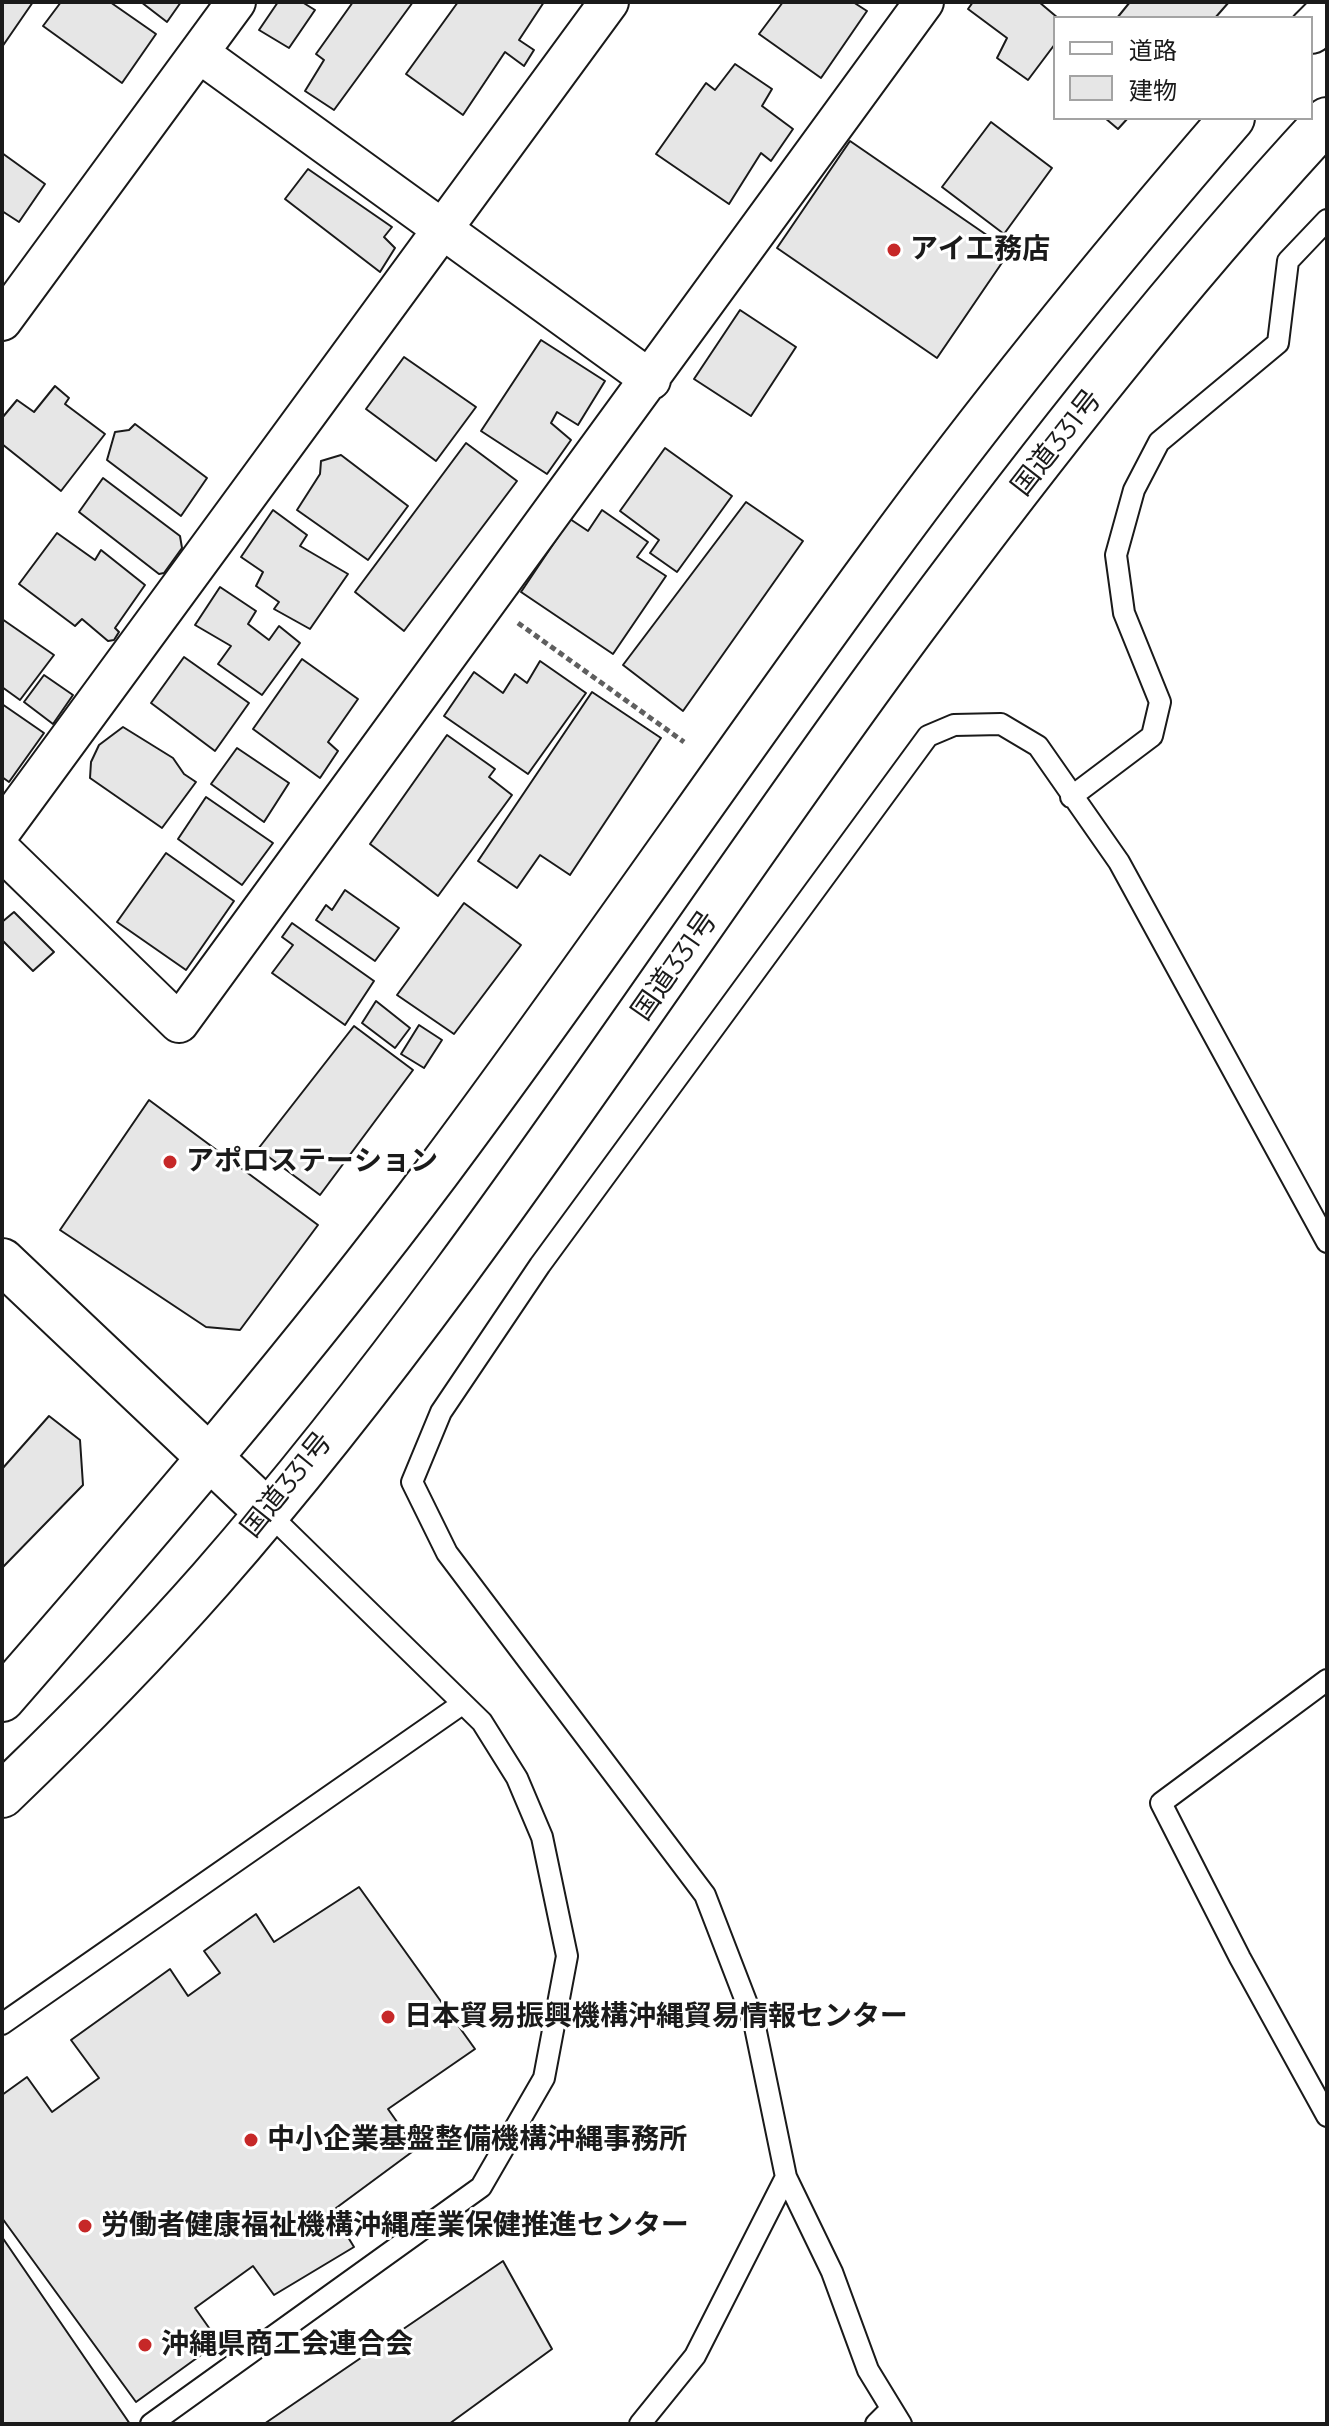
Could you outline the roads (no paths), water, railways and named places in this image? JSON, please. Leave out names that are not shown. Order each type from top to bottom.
[{"type":"main road","points":[[2,1699],[300,1349],[437,1173],[881,555],[1037,352],[1230,120]]},
{"type":"main road","name":"国道331号","points":[[2,1795],[209,1581],[267,1512],[515,1190],[922,617],[1192,271],[1327,120]]},
{"type":"main road","points":[[2,1261],[267,1512]]},
{"type":"street","points":[[2,321],[236,2]]},
{"type":"street","points":[[2,830],[609,2]]},
{"type":"street","points":[[2,851],[179,1023],[924,2]]},
{"type":"street","points":[[199,53],[651,380]]},
{"type":"lane","points":[[1071,797],[1152,736],[1160,702],[1124,613],[1116,555],[1134,490],[1159,442],[1278,343],[1288,261],[1327,220]]},
{"type":"lane","points":[[876,2424],[896,2416],[868,2370],[832,2272],[786,2177],[754,2022],[705,1895],[447,1553],[412,1482],[441,1412],[540,1265],[928,736],[954,725],[1001,724],[1038,746],[1119,862],[1327,1242]]},
{"type":"lane","points":[[151,2424],[481,2187],[544,2078],[567,1956],[542,1837],[517,1778],[482,1722],[267,1512]]},
{"type":"lane","points":[[1327,1680],[1161,1803],[1240,1958],[1327,2116]]},
{"type":"lane","points":[[2,2024],[462,1704]]},
{"type":"lane","points":[[640,2424],[695,2356],[786,2177]]},
{"type":"place","name":"アイ工務店","points":[[894,250]]},
{"type":"place","name":"アポロステーション","points":[[170,1162]]},
{"type":"place","name":"日本貿易振興機構沖縄貿易情報センター","points":[[388,2017]]},
{"type":"place","name":"中小企業基盤整備機構沖縄事務所","points":[[251,2140]]},
{"type":"place","name":"労働者健康福祉機構沖縄産業保健推進センター","points":[[85,2226]]},
{"type":"place","name":"沖縄県商工会連合会","points":[[145,2345]]}]
